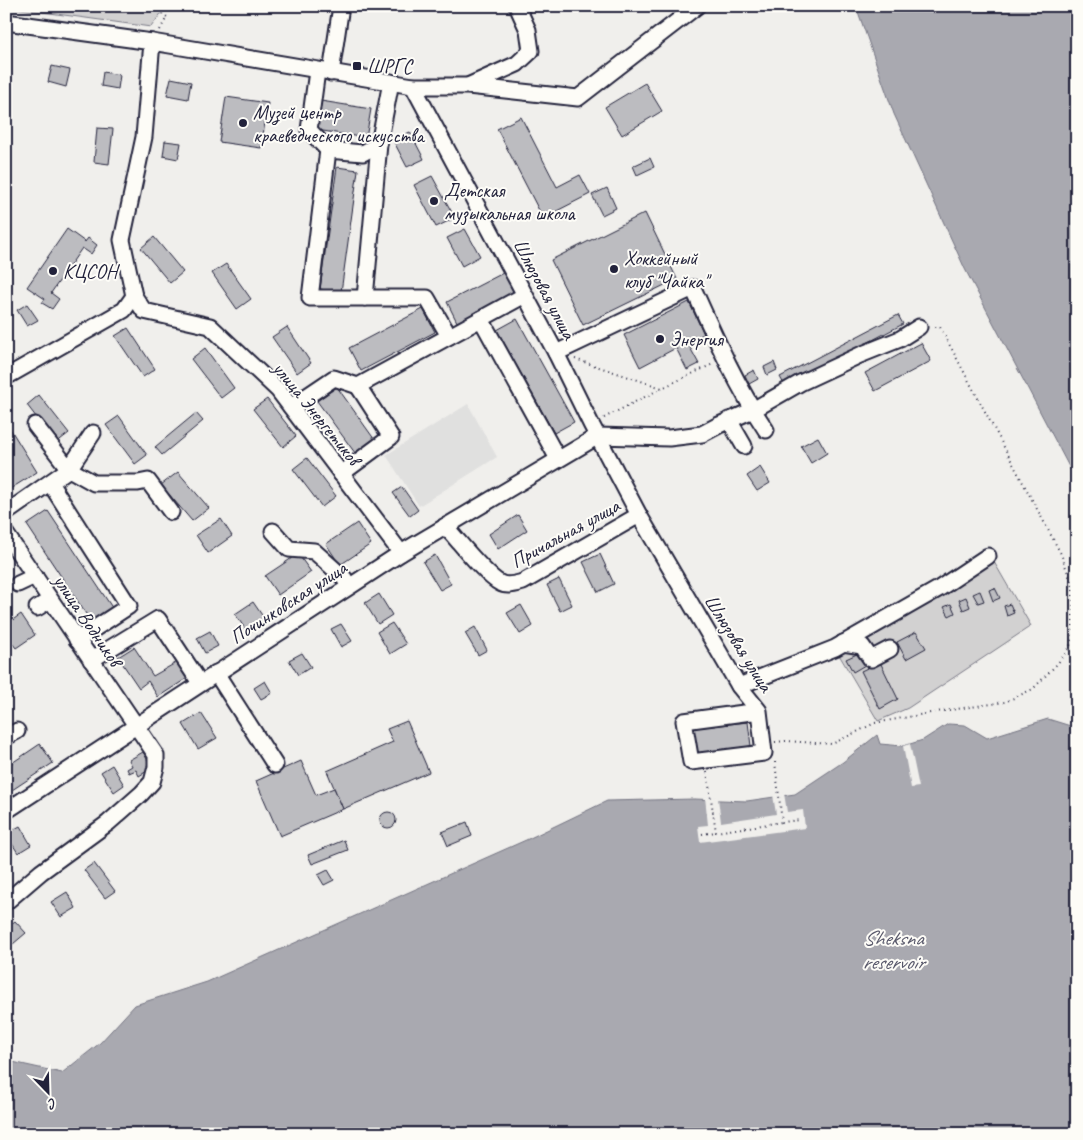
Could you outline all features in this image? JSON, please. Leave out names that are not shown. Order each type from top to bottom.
[{"type":"street","points":[[340,6],[309,130],[328,150],[363,153],[379,144]]},
{"type":"street","points":[[468,86],[517,64],[531,51],[528,30],[517,6]]},
{"type":"street","points":[[6,22],[152,42],[413,86],[468,86],[578,98],[697,6]]},
{"type":"street","points":[[6,377],[124,310],[134,296],[122,240],[144,137],[152,42]]},
{"type":"street","points":[[365,298],[379,144],[391,82]]},
{"type":"street","name":"Шлюзовая улица","points":[[413,86],[556,353],[594,430],[639,514],[739,686],[759,711],[763,743]]},
{"type":"street","points":[[328,150],[310,298],[427,298],[449,336]]},
{"type":"street","points":[[556,353],[693,288],[725,358],[766,430]]},
{"type":"street","points":[[358,386],[525,295]]},
{"type":"street","name":"улица Энергетиков","points":[[134,296],[144,311],[210,326],[278,390],[400,553]]},
{"type":"street","points":[[481,319],[558,460]]},
{"type":"street","points":[[594,430],[669,438],[702,434],[753,410],[800,383],[900,339],[919,327]]},
{"type":"street","points":[[291,406],[334,378],[358,386],[391,437],[341,474]]},
{"type":"street","points":[[729,420],[744,446]]},
{"type":"street","points":[[36,425],[69,469],[94,482],[138,483],[148,481],[171,512]]},
{"type":"street","name":"Починковская улица","points":[[6,811],[136,728],[200,683],[400,553],[558,460],[594,430]]},
{"type":"street","points":[[6,513],[69,469],[93,433]]},
{"type":"street","points":[[50,483],[129,606],[78,640]]},
{"type":"street","name":"Причальная улица","points":[[445,526],[488,573],[500,583],[509,585],[523,582],[639,514]]},
{"type":"street","points":[[273,531],[289,549],[314,551],[344,578],[349,586]]},
{"type":"street","name":"улица Водников","points":[[6,534],[136,728]]},
{"type":"street","points":[[739,686],[843,643],[940,588],[988,556]]},
{"type":"street","points":[[18,584],[35,576]]},
{"type":"street","points":[[37,608],[50,600]]},
{"type":"street","points":[[91,660],[158,619],[200,683]]},
{"type":"street","points":[[843,643],[862,646],[871,660],[890,649]]},
{"type":"street","points":[[216,673],[275,766]]},
{"type":"street","name":"Шлюзовая улица","points":[[706,760],[691,762],[684,721],[759,711]]},
{"type":"street","points":[[6,902],[41,872],[108,823],[152,782],[156,767],[156,755],[136,728]]},
{"type":"street","points":[[706,760],[764,753],[763,743]]},
{"type":"path","points":[[143,6],[162,13]]},
{"type":"path","points":[[152,42],[167,17],[155,6]]},
{"type":"path","points":[[161,6],[162,13]]},
{"type":"path","points":[[763,743],[786,741],[832,744],[875,723],[1006,702],[1033,689],[1057,664],[1070,646],[1073,629],[1073,587],[1061,554],[940,327],[919,327]]},
{"type":"path","points":[[556,353],[662,388]]},
{"type":"path","points":[[594,430],[662,388],[725,358]]},
{"type":"path","points":[[774,758],[782,822]]},
{"type":"path","points":[[706,760],[716,832]]},
{"type":"path","points":[[702,834],[800,820]]},
{"type":"shaded area","points":[[165,6],[151,27],[6,7]]},
{"type":"shaded area","points":[[468,404],[497,457],[419,506],[386,455]]},
{"type":"shaded area","points":[[994,562],[1031,626],[908,708],[878,721],[838,653]]},
{"type":"water","points":[[856,6],[1077,6],[1077,482],[965,269],[894,114]]},
{"type":"water","name":"Sheksna reservoir","points":[[1048,719],[1077,728],[1077,1134],[6,1134],[6,1045],[8,1061],[62,1073],[100,1043],[135,1005],[207,982],[526,840],[607,801],[694,799],[747,801],[795,794],[843,762],[877,735],[880,744],[903,746],[923,740],[948,724],[965,725],[987,738]]},
{"type":"pier","points":[[910,744],[919,787],[911,788],[903,746]]},
{"type":"pier","points":[[784,793],[787,812],[803,810],[805,828],[700,842],[698,826],[708,825],[705,797],[718,798],[721,822],[776,814],[773,795]]},
{"type":"building","points":[[52,66],[70,70],[66,87],[48,82]]},
{"type":"building","points":[[103,72],[120,75],[118,89],[101,86]]},
{"type":"building","points":[[171,78],[191,82],[188,99],[167,95]]},
{"type":"building","points":[[645,83],[662,111],[622,135],[605,107]]},
{"type":"building","name":"Музей центр краеведческого искусства","points":[[226,97],[268,103],[261,148],[219,142]]},
{"type":"building","points":[[321,101],[371,109],[366,138],[317,130]]},
{"type":"building","points":[[521,117],[557,187],[580,175],[590,194],[543,218],[497,129]]},
{"type":"building","points":[[97,128],[113,129],[109,164],[94,162]]},
{"type":"building","points":[[410,132],[424,159],[407,167],[393,140]]},
{"type":"building","points":[[165,141],[181,143],[178,159],[163,156]]},
{"type":"building","points":[[650,158],[654,167],[637,175],[633,166]]},
{"type":"building","points":[[337,167],[358,170],[341,292],[320,289]]},
{"type":"building","name":"Детская музыкальная школа","points":[[432,176],[455,218],[436,227],[414,185]]},
{"type":"building","points":[[607,188],[616,208],[602,215],[592,195]]},
{"type":"building","name":"Хоккейный клуб \"Чайка\"","points":[[645,213],[677,279],[583,325],[551,260]]},
{"type":"building","name":"КЦСОН","points":[[67,229],[85,242],[88,238],[97,245],[91,254],[82,248],[51,293],[59,299],[52,309],[42,303],[45,299],[27,287]]},
{"type":"building","points":[[465,229],[480,256],[462,266],[447,238]]},
{"type":"building","points":[[154,237],[183,272],[170,283],[141,248]]},
{"type":"building","points":[[226,264],[251,299],[237,309],[212,273]]},
{"type":"building","points":[[505,272],[515,293],[457,322],[447,302]]},
{"type":"building","name":"Энергия","points":[[689,302],[704,334],[687,342],[699,364],[687,370],[676,348],[640,367],[624,335]]},
{"type":"building","points":[[27,304],[38,320],[27,326],[17,310]]},
{"type":"building","points":[[423,309],[435,332],[361,371],[349,348]]},
{"type":"building","points":[[898,315],[903,324],[785,386],[780,377]]},
{"type":"building","points":[[517,319],[574,422],[554,433],[497,330]]},
{"type":"building","points":[[287,327],[311,363],[297,373],[272,337]]},
{"type":"building","points":[[128,328],[155,369],[143,377],[115,336]]},
{"type":"building","points":[[921,343],[931,361],[875,391],[865,373]]},
{"type":"building","points":[[205,348],[234,388],[221,398],[191,359]]},
{"type":"building","points":[[774,362],[777,370],[767,375],[764,367]]},
{"type":"building","points":[[754,370],[758,379],[749,384],[745,375]]},
{"type":"building","points":[[337,387],[377,443],[358,457],[317,401]]},
{"type":"building","points":[[39,395],[69,433],[56,443],[27,405]]},
{"type":"building","points":[[267,399],[296,436],[283,447],[253,409]]},
{"type":"building","points":[[196,413],[203,421],[162,455],[155,447]]},
{"type":"building","points":[[119,416],[147,455],[135,464],[106,425]]},
{"type":"building","points":[[6,422],[37,472],[10,489],[6,482]]},
{"type":"building","points":[[818,437],[827,453],[811,463],[801,446]]},
{"type":"building","points":[[307,458],[336,496],[322,507],[293,469]]},
{"type":"building","points":[[760,467],[770,483],[757,491],[747,476]]},
{"type":"building","points":[[178,472],[209,508],[192,521],[161,485]]},
{"type":"building","points":[[402,487],[418,510],[410,516],[393,493]]},
{"type":"building","points":[[48,511],[113,609],[92,623],[27,525]]},
{"type":"building","points":[[518,515],[527,530],[498,549],[489,534]]},
{"type":"building","points":[[221,519],[232,536],[208,553],[196,535]]},
{"type":"building","points":[[357,523],[371,544],[340,565],[326,544]]},
{"type":"building","points":[[298,554],[311,572],[278,595],[265,576]]},
{"type":"building","points":[[600,554],[614,584],[598,592],[583,562]]},
{"type":"building","points":[[435,555],[451,584],[440,590],[423,562]]},
{"type":"building","points":[[559,579],[572,605],[560,611],[547,585]]},
{"type":"building","points":[[995,588],[1000,598],[993,601],[989,590]]},
{"type":"building","points":[[980,591],[984,601],[978,603],[973,594]]},
{"type":"building","points":[[379,594],[392,615],[378,624],[365,603]]},
{"type":"building","points":[[966,597],[970,607],[963,610],[959,600]]},
{"type":"building","points":[[253,602],[266,621],[248,633],[235,614]]},
{"type":"building","points":[[951,604],[955,613],[949,616],[944,607]]},
{"type":"building","points":[[1010,604],[1014,613],[1007,616],[1004,606]]},
{"type":"building","points":[[521,605],[533,626],[520,634],[507,613]]},
{"type":"building","points":[[21,614],[35,635],[16,648],[6,635],[11,630],[7,624]]},
{"type":"building","points":[[392,623],[406,644],[390,654],[377,632]]},
{"type":"building","points":[[341,624],[352,641],[341,647],[331,629]]},
{"type":"building","points":[[475,627],[487,650],[478,655],[465,633]]},
{"type":"building","points":[[210,631],[218,646],[205,653],[197,638]]},
{"type":"building","points":[[916,632],[926,648],[906,659],[897,642]]},
{"type":"building","points":[[134,647],[153,676],[179,661],[189,677],[158,697],[148,681],[139,688],[118,657]]},
{"type":"building","points":[[302,653],[311,667],[298,675],[289,660]]},
{"type":"building","points":[[859,653],[865,665],[853,672],[846,659]]},
{"type":"building","points":[[880,662],[898,699],[880,709],[861,671]]},
{"type":"building","points":[[265,681],[272,693],[261,699],[254,688]]},
{"type":"building","points":[[201,713],[217,738],[198,749],[183,724]]},
{"type":"building","points":[[407,721],[429,772],[343,809],[327,771],[393,742],[387,729]]},
{"type":"building","points":[[748,722],[751,746],[697,753],[694,728]]},
{"type":"building","points":[[40,744],[53,763],[6,794],[6,767]]},
{"type":"building","points":[[143,752],[152,768],[139,776],[136,770],[129,773],[127,769],[132,766],[129,760]]},
{"type":"building","points":[[301,761],[316,795],[334,788],[343,809],[280,836],[256,781]]},
{"type":"building","points":[[112,765],[124,785],[114,792],[101,772]]},
{"type":"building","points":[[388,812],[396,820],[388,828],[380,820]]},
{"type":"building","points":[[467,822],[472,836],[448,846],[442,832]]},
{"type":"building","points":[[20,826],[31,845],[18,853],[6,834]]},
{"type":"building","points":[[344,840],[348,850],[312,864],[308,855]]},
{"type":"building","points":[[94,863],[115,891],[105,898],[84,870]]},
{"type":"building","points":[[328,870],[334,880],[324,885],[318,875]]},
{"type":"building","points":[[67,892],[76,908],[61,917],[51,902]]},
{"type":"building","points":[[15,921],[26,933],[13,944],[6,936],[6,928]]},
{"type":"place","name":"ШРГС","points":[[357,66]]},
{"type":"place","name":"Музей центр краеведческого искусства","points":[[243,123]]},
{"type":"place","name":"Детская музыкальная школа","points":[[434,201]]},
{"type":"place","name":"Хоккейный клуб \"Чайка\"","points":[[614,269]]},
{"type":"place","name":"КЦСОН","points":[[53,271]]},
{"type":"place","name":"Энергия","points":[[660,339]]}]
